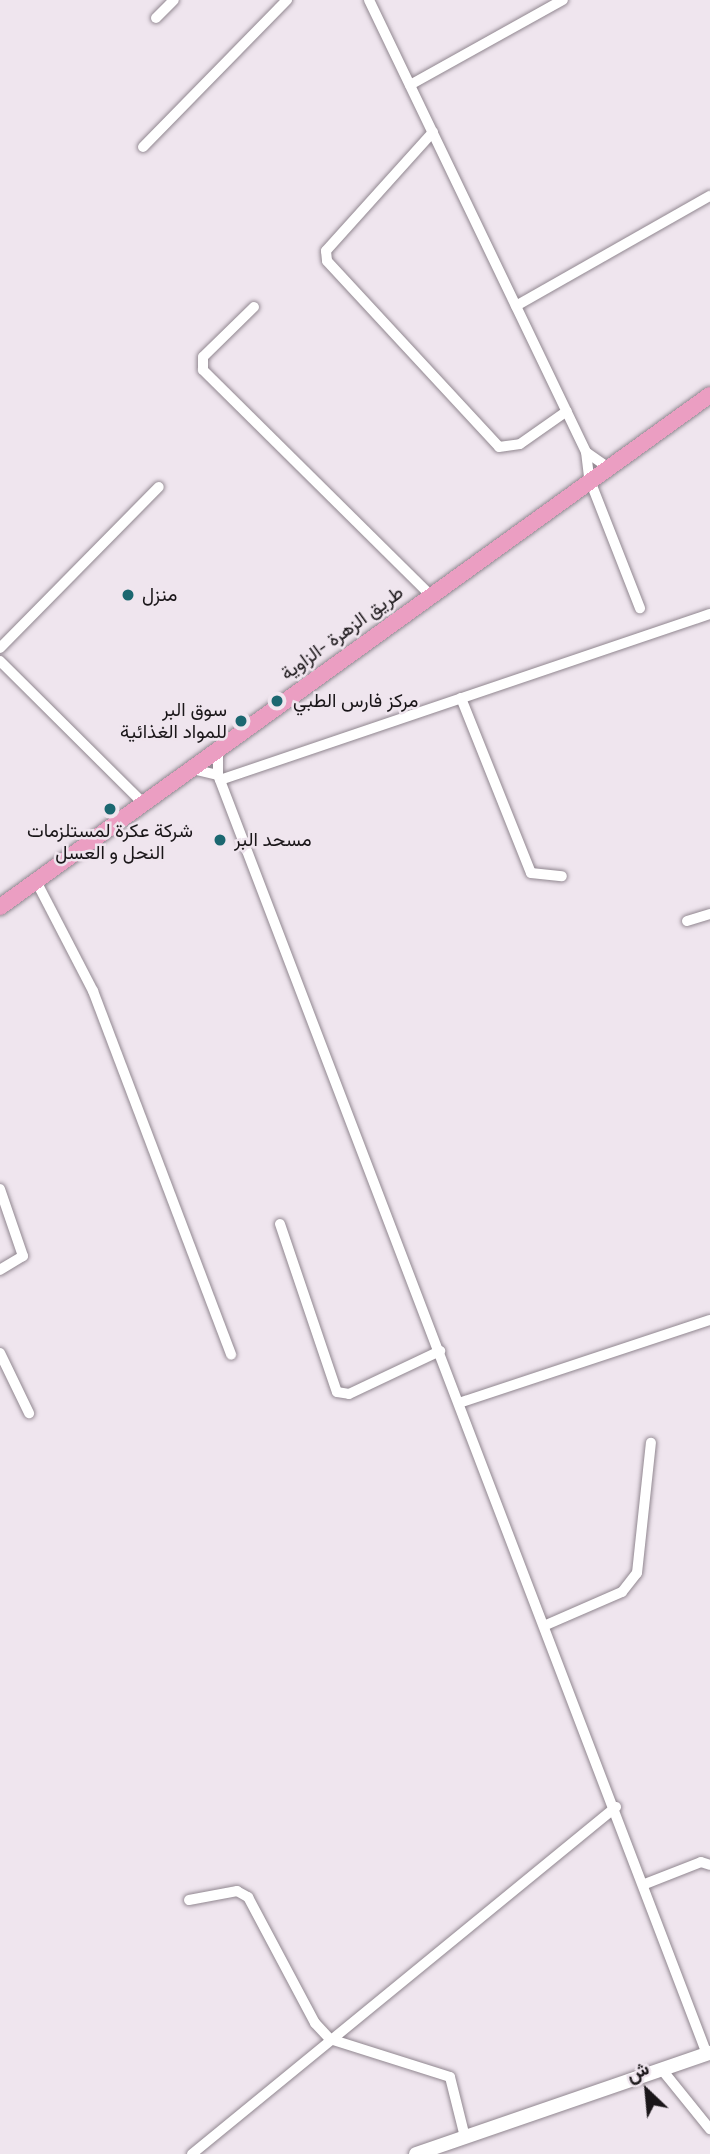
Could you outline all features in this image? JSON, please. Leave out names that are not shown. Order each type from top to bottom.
[{"type":"main road","name":"طريق الزهرة -الزاوية","points":[[0,907],[218,751],[589,478],[710,394]]},
{"type":"street","points":[[156,18],[174,0]]},
{"type":"street","points":[[143,147],[287,0]]},
{"type":"street","points":[[369,0],[586,452],[589,478],[640,608]]},
{"type":"street","points":[[410,85],[563,0]]},
{"type":"street","points":[[433,132],[327,251],[327,261],[499,447],[520,444],[567,411]]},
{"type":"street","points":[[516,306],[710,196]]},
{"type":"street","points":[[254,307],[203,357],[203,370],[429,594]]},
{"type":"street","points":[[586,452],[606,466]]},
{"type":"street","points":[[0,648],[159,487]]},
{"type":"street","points":[[191,769],[219,778],[710,615]]},
{"type":"street","points":[[0,661],[143,803]]},
{"type":"street","points":[[461,698],[531,873],[537,879],[562,876]]},
{"type":"street","points":[[218,751],[219,778],[616,1807],[708,2053],[663,2071],[416,2154]]},
{"type":"street","points":[[36,881],[93,991],[231,1355]]},
{"type":"street","points":[[687,921],[710,914]]},
{"type":"street","points":[[0,1189],[23,1255],[0,1270]]},
{"type":"street","points":[[280,1224],[337,1392],[349,1394],[440,1351]]},
{"type":"street","points":[[459,1403],[710,1320]]},
{"type":"street","points":[[0,1353],[29,1413]]},
{"type":"street","points":[[546,1625],[622,1592],[637,1573],[645,1547],[651,1443]]},
{"type":"street","points":[[192,2154],[616,1807]]},
{"type":"street","points":[[645,1884],[701,1862],[710,1865]]},
{"type":"street","points":[[188,1900],[237,1891],[248,1897],[294,1991],[330,2039],[450,2077],[466,2137]]},
{"type":"street","points":[[663,2071],[710,2129]]},
{"type":"place","name":"منزل","points":[[128,595]]},
{"type":"place","name":"مركز فارس الطبي","points":[[277,701]]},
{"type":"place","name":"سوق البر للمواد الغذائية","points":[[241,721]]},
{"type":"place","name":"شركة عكرة لمستلزمات النحل و العسل","points":[[110,809]]},
{"type":"place","name":"مسحد البر","points":[[220,840]]}]
